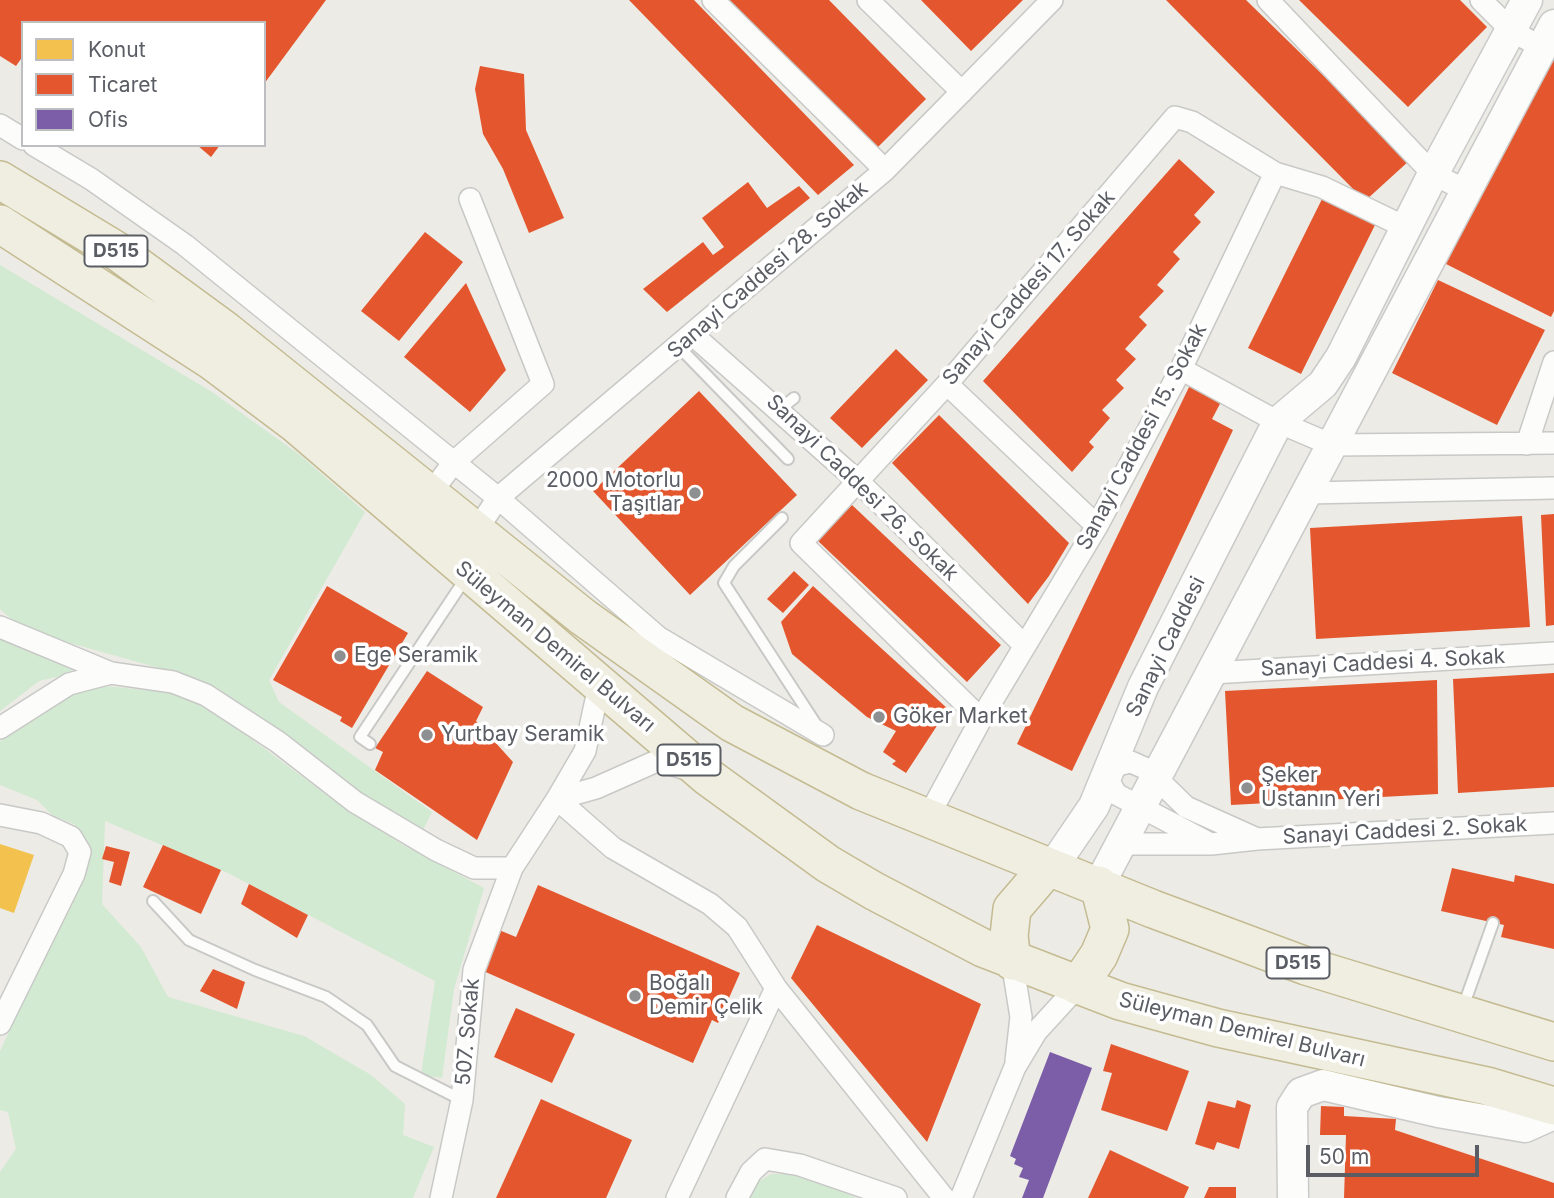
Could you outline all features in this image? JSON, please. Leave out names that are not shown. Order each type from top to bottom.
[{"type":"highway","points":[[0,159],[131,241],[219,346]]},
{"type":"highway","name":"Süleyman Demirel Bulvarı","points":[[0,180],[114,249],[219,346],[296,424],[468,573],[708,777],[828,864],[960,937],[1012,961],[1078,986],[1218,1028],[1487,1086],[1554,1106]]},
{"type":"highway","name":"Süleyman Demirel Bulvarı","points":[[0,224],[219,346],[430,494],[583,617],[732,723],[861,791],[1153,909],[1306,966],[1554,1042]]},
{"type":"highway","points":[[0,242],[92,300],[219,346]]},
{"type":"highway","points":[[1012,961],[1009,936],[1012,909],[1048,867]]},
{"type":"highway","points":[[1078,986],[1099,955],[1110,929],[1099,885]]},
{"type":"street","points":[[713,0],[884,170]]},
{"type":"street","points":[[868,0],[962,92]]},
{"type":"street","name":"Sanayi Caddesi 28. Sokak","points":[[476,531],[498,498],[884,170],[1052,0]]},
{"type":"street","points":[[1268,0],[1433,174],[1467,191]]},
{"type":"street","points":[[1099,885],[1548,36],[1511,30],[1481,0]]},
{"type":"street","name":"Sanayi Caddesi","points":[[1048,867],[1087,816],[1110,772],[1143,687],[1278,422],[1323,384],[1341,357],[1433,174],[1527,0]]},
{"type":"street","name":"Sanayi Caddesi 17. Sokak","points":[[981,719],[801,542],[859,482],[947,383],[1175,117],[1192,122],[1275,173]]},
{"type":"street","points":[[0,125],[21,138]]},
{"type":"street","points":[[37,147],[90,179],[185,245],[454,461],[658,637],[823,735]]},
{"type":"street","points":[[1275,173],[1322,187],[1408,228]]},
{"type":"street","name":"Sanayi Caddesi 15. Sokak","points":[[927,819],[981,719],[1097,526],[1181,369],[1275,173]]},
{"type":"street","points":[[430,494],[454,461],[543,384],[470,199]]},
{"type":"street","name":"Sanayi Caddesi 26. Sokak","points":[[686,341],[787,404],[859,482],[1025,646]]},
{"type":"street","points":[[1527,444],[1554,362]]},
{"type":"street","points":[[1181,369],[1278,422],[1332,445],[1554,443]]},
{"type":"street","points":[[947,383],[1097,526]]},
{"type":"street","points":[[1306,493],[1554,488]]},
{"type":"street","points":[[0,627],[111,673],[173,682],[206,695],[278,742],[355,802],[436,850],[474,868],[512,868]]},
{"type":"street","name":"Sanayi Caddesi 4. Sokak","points":[[1212,673],[1554,653]]},
{"type":"street","points":[[0,728],[69,684],[111,673]]},
{"type":"street","name":"507. Sokak","points":[[441,1198],[462,1100],[474,970],[512,868],[557,799],[584,751],[599,685]]},
{"type":"street","points":[[557,799],[596,788],[659,760],[708,777]]},
{"type":"street","points":[[1155,780],[1147,769],[1131,762],[1110,772],[1116,794],[1211,844]]},
{"type":"street","name":"Sanayi Caddesi 2. Sokak","points":[[1155,780],[1186,807],[1257,839]]},
{"type":"street","points":[[557,799],[613,848],[710,904],[737,927],[776,988],[944,1198]]},
{"type":"street","points":[[0,815],[41,823],[71,837],[80,852],[74,874],[0,1024]]},
{"type":"street","name":"Sanayi Caddesi 2. Sokak","points":[[1121,845],[1211,844],[1257,839],[1554,823]]},
{"type":"street","points":[[1012,961],[1021,1017],[1015,1067]]},
{"type":"street","points":[[961,1198],[1015,1067],[1036,1032],[1078,986]]},
{"type":"street","points":[[677,1198],[776,988]]},
{"type":"street","points":[[1293,1198],[1292,1107],[1301,1093],[1323,1085],[1438,1112],[1525,1127],[1554,1114]]},
{"type":"street","points":[[737,1198],[751,1171],[765,1158],[800,1165],[897,1198]]},
{"type":"lane","points":[[686,341],[788,459]]},
{"type":"lane","points":[[782,518],[734,566],[724,583],[823,735]]},
{"type":"lane","points":[[370,744],[360,737],[468,573]]},
{"type":"lane","points":[[153,901],[189,940],[255,970],[326,997],[367,1025],[395,1066],[462,1100]]},
{"type":"lane","points":[[1461,1014],[1495,928]]},
{"type":"green space","points":[[0,265],[212,392],[300,455],[365,512],[269,680],[279,702],[432,812],[423,830],[342,781],[283,732],[215,690],[159,668],[24,630],[0,609]]},
{"type":"green space","points":[[0,637],[81,666],[61,676],[39,681],[0,711]]},
{"type":"green space","points":[[106,686],[172,693],[214,711],[336,802],[403,845],[484,888],[454,989],[442,1078],[421,1075],[435,981],[228,873],[105,821],[102,904],[141,947],[168,997],[304,1036],[371,1075],[405,1104],[403,1135],[434,1147],[413,1198],[0,1198],[0,1172],[16,1149],[8,1112],[0,1110],[0,1051],[90,859],[86,843],[74,824],[53,816],[37,800],[0,785],[0,742],[21,724],[62,697]]},
{"type":"green space","points":[[771,1174],[807,1175],[856,1198],[749,1198],[755,1184]]},
{"type":"building: Konut","points":[[0,844],[34,855],[14,913],[0,908]]},
{"type":"building: Ticaret","points":[[0,0],[326,0],[266,81],[266,21],[21,21],[21,59],[16,66],[0,56]]},
{"type":"building: Ticaret","points":[[629,0],[694,0],[854,165],[818,195]]},
{"type":"building: Ticaret","points":[[725,0],[829,0],[926,99],[873,152]]},
{"type":"building: Ticaret","points":[[921,0],[1023,0],[971,51]]},
{"type":"building: Ticaret","points":[[1166,0],[1246,0],[1410,160],[1365,201]]},
{"type":"building: Ticaret","points":[[1299,0],[1460,0],[1487,27],[1408,107]]},
{"type":"building: Ticaret","points":[[1554,37],[1554,311],[1551,317],[1446,264],[1540,74]]},
{"type":"building: Ticaret","points":[[480,66],[524,74],[526,130],[564,218],[529,233],[503,169],[483,134],[475,89]]},
{"type":"building: Ticaret","points":[[199,147],[218,147],[211,157]]},
{"type":"building: Ticaret","points":[[1179,159],[1215,192],[1194,215],[1201,222],[1173,252],[1180,259],[1157,285],[1164,291],[1139,317],[1147,325],[1125,349],[1136,359],[1116,380],[1124,388],[1102,410],[1110,418],[1089,442],[1094,447],[1072,472],[983,381]]},
{"type":"building: Ticaret","points":[[748,182],[767,208],[799,186],[810,198],[667,312],[643,289],[703,242],[713,255],[724,247],[702,218]]},
{"type":"building: Ticaret","points":[[1323,197],[1376,223],[1301,374],[1248,348]]},
{"type":"building: Ticaret","points":[[425,232],[463,262],[399,341],[361,311]]},
{"type":"building: Ticaret","points":[[1438,280],[1545,330],[1497,425],[1392,373]]},
{"type":"building: Ticaret","points":[[466,283],[506,370],[470,412],[404,357]]},
{"type":"building: Ticaret","points":[[896,349],[928,380],[862,448],[830,418]]},
{"type":"building: Ticaret","points":[[1190,385],[1222,400],[1212,419],[1233,430],[1072,771],[1017,744]]},
{"type":"building: Ticaret","name":"2000 Motorlu Taşıtlar","points":[[699,391],[797,495],[690,595],[593,491]]},
{"type":"building: Ticaret","points":[[939,415],[1069,543],[1028,604],[892,463]]},
{"type":"building: Ticaret","points":[[852,505],[1001,645],[967,682],[818,541]]},
{"type":"building: Ticaret","points":[[1554,514],[1554,625],[1546,626],[1541,515]]},
{"type":"building: Ticaret","points":[[1522,516],[1530,627],[1316,639],[1310,528]]},
{"type":"building: Ticaret","points":[[794,571],[809,585],[783,613],[767,599]]},
{"type":"building: Ticaret","name":"Ege Seramik","points":[[327,586],[408,633],[352,728],[340,721],[342,717],[273,680]]},
{"type":"building: Ticaret","points":[[813,586],[948,709],[906,773],[892,764],[896,761],[883,752],[896,731],[867,717],[792,654],[781,622]]},
{"type":"building: Ticaret","name":"Yurtbay Seramik","points":[[427,671],[483,707],[476,721],[513,762],[477,840],[375,770],[383,752],[375,748]]},
{"type":"building: Ticaret","points":[[1554,673],[1554,787],[1458,793],[1453,679]]},
{"type":"building: Ticaret","points":[[1437,680],[1438,794],[1231,805],[1225,691]]},
{"type":"building: Ticaret","points":[[163,845],[221,870],[201,914],[143,887]]},
{"type":"building: Ticaret","points":[[106,846],[130,852],[121,886],[109,882],[114,862],[102,859]]},
{"type":"building: Ticaret","points":[[1452,868],[1514,882],[1515,875],[1554,884],[1554,949],[1501,937],[1504,925],[1441,911]]},
{"type":"building: Ticaret","points":[[249,884],[308,915],[297,938],[241,904]]},
{"type":"building: Ticaret","name":"Boğalı Demir Çelik","points":[[538,885],[740,973],[718,1023],[712,1020],[693,1063],[481,970],[499,930],[516,937]]},
{"type":"building: Ticaret","points":[[817,925],[981,1004],[927,1142],[791,978]]},
{"type":"building: Ticaret","points":[[213,969],[245,982],[237,1009],[200,991]]},
{"type":"building: Ticaret","points":[[516,1008],[575,1034],[552,1083],[494,1057]]},
{"type":"building: Ticaret","points":[[1111,1044],[1189,1071],[1167,1131],[1101,1110],[1112,1073],[1103,1071]]},
{"type":"building: Ticaret","points":[[541,1099],[632,1140],[606,1198],[496,1198]]},
{"type":"building: Ticaret","points":[[1237,1100],[1251,1105],[1239,1149],[1217,1142],[1214,1150],[1195,1144],[1208,1101],[1235,1108]]},
{"type":"building: Ticaret","points":[[1321,1106],[1344,1107],[1344,1116],[1396,1119],[1395,1130],[1554,1183],[1554,1198],[1344,1198],[1346,1135],[1320,1135]]},
{"type":"building: Ticaret","points":[[1110,1150],[1189,1187],[1184,1198],[1088,1198]]},
{"type":"building: Ticaret","points":[[1209,1187],[1236,1187],[1236,1198],[1204,1198]]},
{"type":"building: Ofis","points":[[1050,1052],[1092,1068],[1043,1198],[1022,1198],[1029,1180],[1019,1177],[1023,1168],[1014,1164],[1016,1159],[1010,1156]]},
{"type":"place","name":"2000 Motorlu Taşıtlar","points":[[695,493]]},
{"type":"place","name":"Ege Seramik","points":[[340,656]]},
{"type":"place","name":"Göker Market","points":[[879,717]]},
{"type":"place","name":"Yurtbay Seramik","points":[[427,735]]},
{"type":"place","name":"Şeker Ustanın Yeri","points":[[1247,788]]},
{"type":"place","name":"Boğalı Demir Çelik","points":[[635,996]]}]
